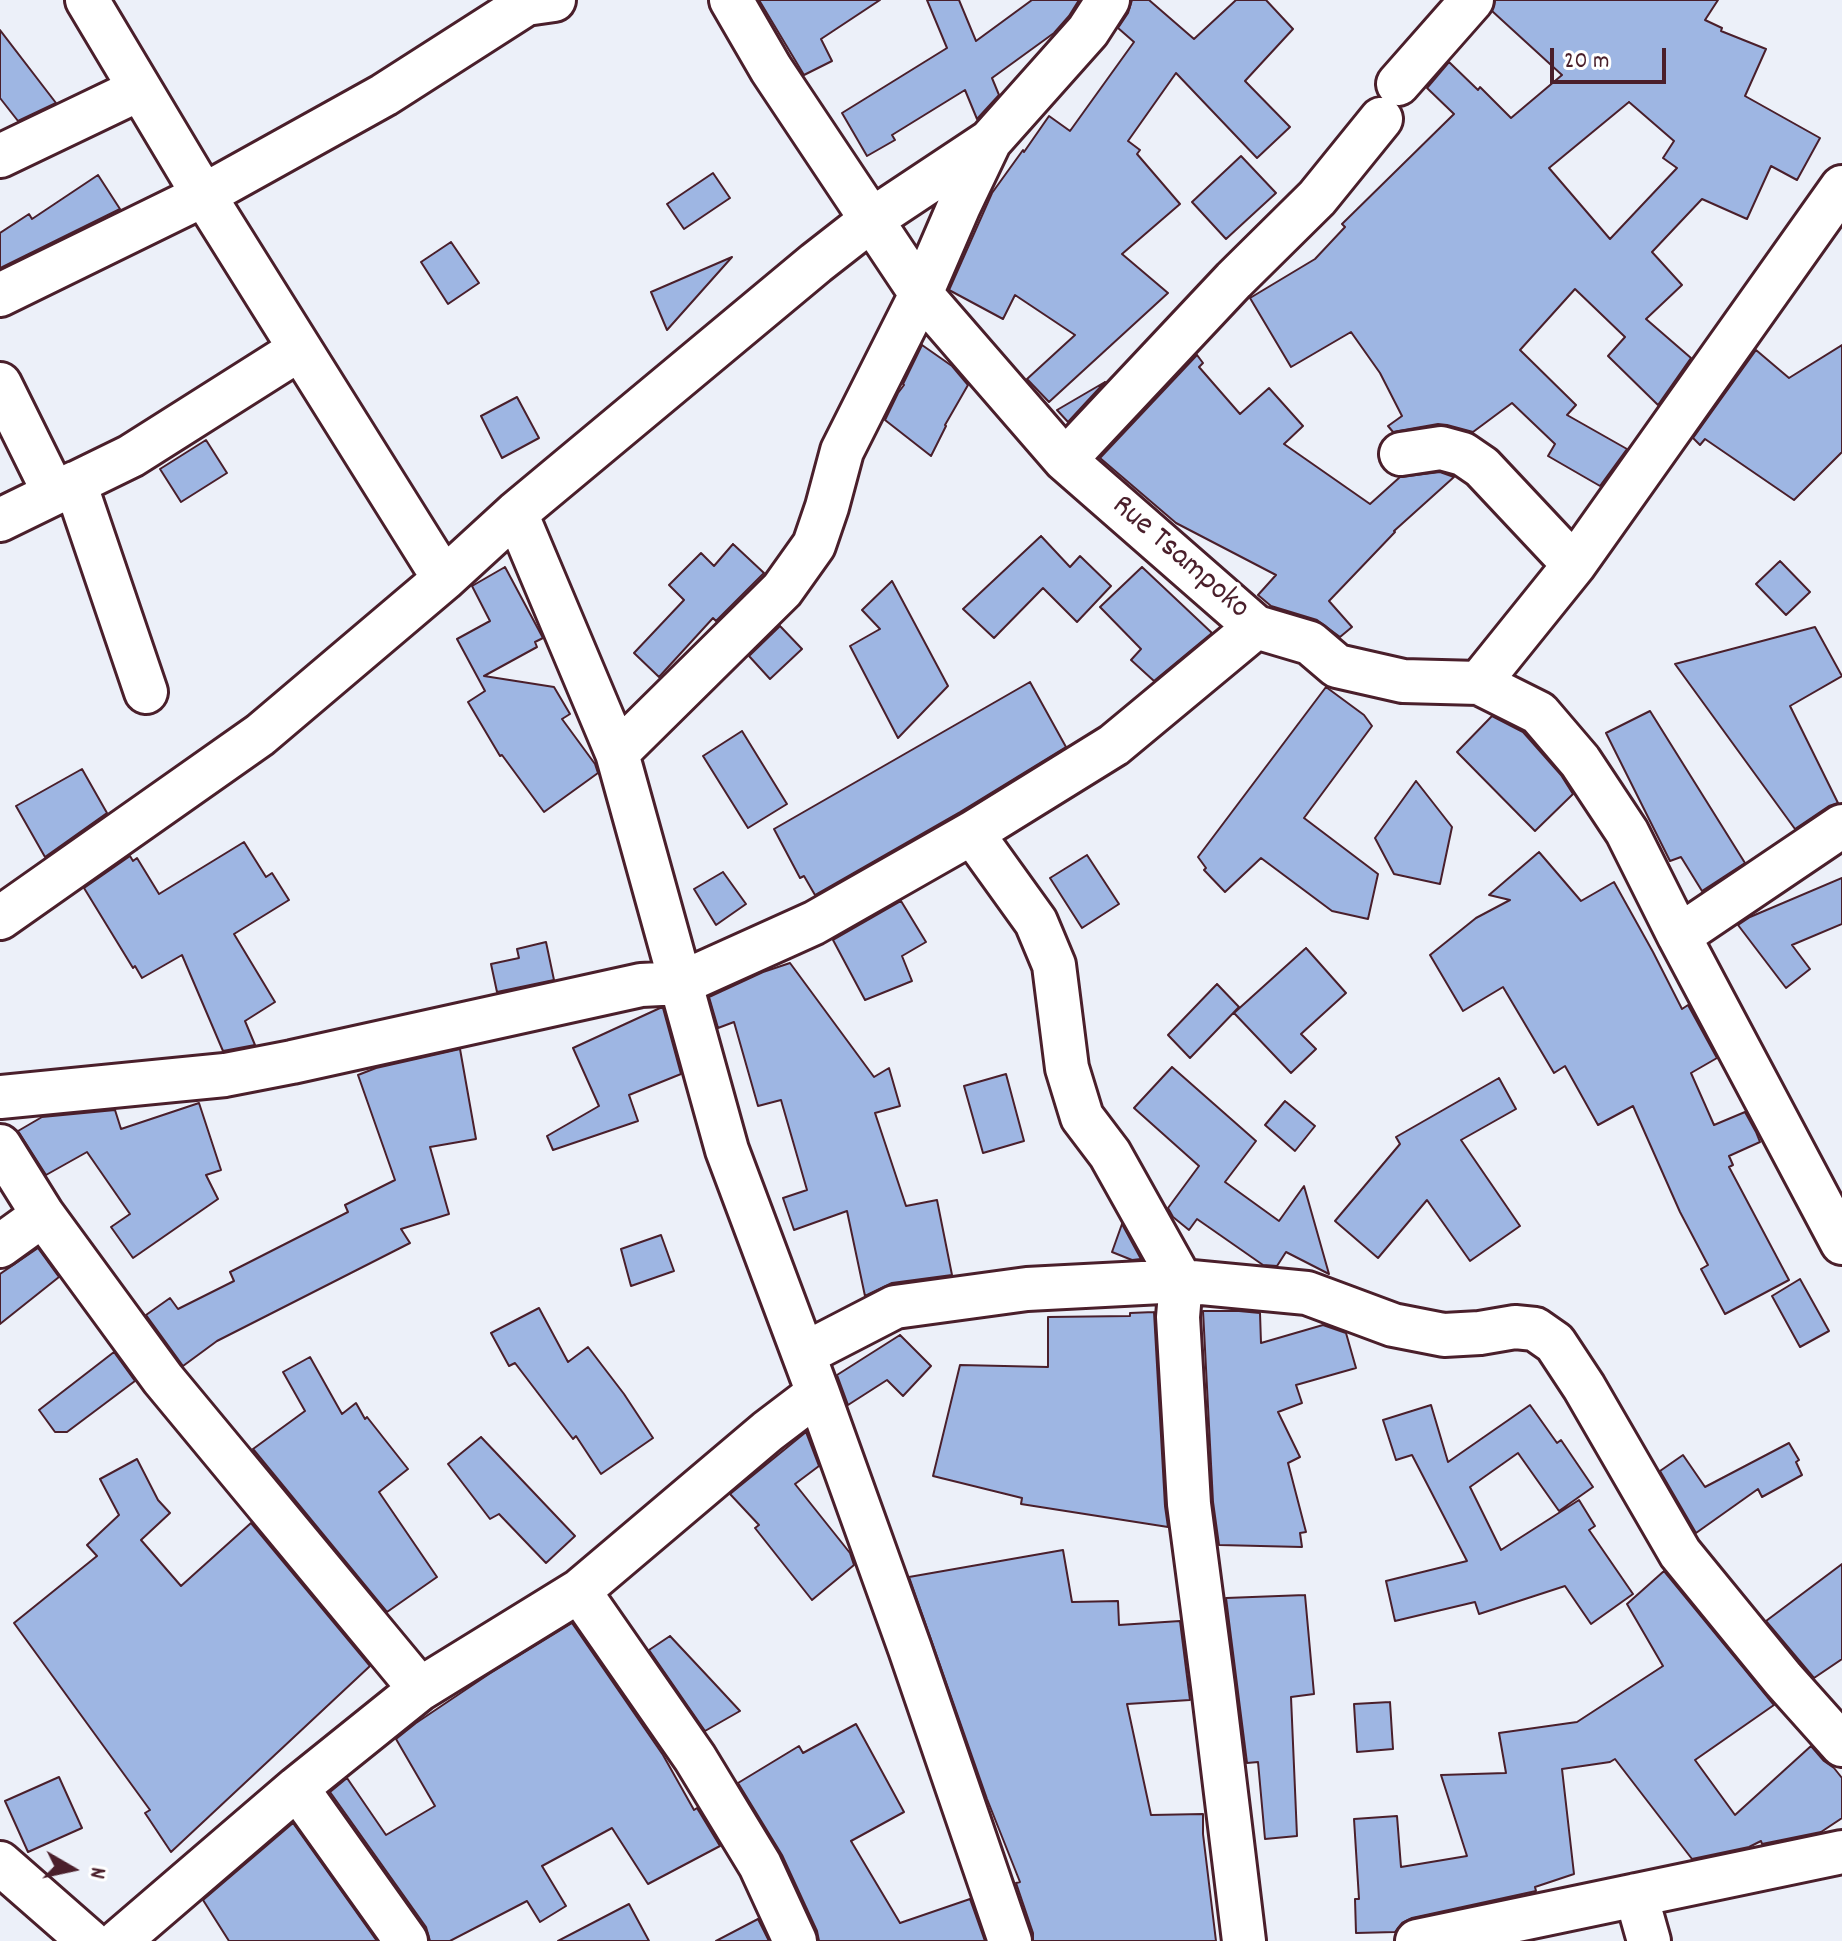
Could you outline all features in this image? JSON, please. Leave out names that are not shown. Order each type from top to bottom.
[{"type":"street","points":[[87,0],[204,195],[444,579]]},
{"type":"street","points":[[0,295],[204,195],[384,95],[526,4],[554,0]]},
{"type":"street","name":"Rue Tsampoko","points":[[731,0],[771,69],[921,294],[1065,460],[1256,627],[1310,643],[1337,666],[1403,681],[1479,683]]},
{"type":"street","points":[[0,918],[260,735],[444,579],[516,513],[816,263],[871,220],[990,141],[1088,31],[1108,0]]},
{"type":"street","points":[[1065,460],[1234,280],[1317,198],[1472,0]]},
{"type":"street","points":[[0,156],[140,89]]},
{"type":"street","points":[[617,753],[782,590],[814,545],[842,451],[921,294],[990,141]]},
{"type":"street","points":[[1842,187],[1574,565],[1479,683],[1539,713],[1580,761],[1627,832],[1679,936],[1830,1182],[1842,1243]]},
{"type":"street","points":[[0,520],[131,456],[300,349]]},
{"type":"street","points":[[0,384],[64,488],[146,692]]},
{"type":"street","points":[[1401,454],[1441,448],[1463,454],[1482,467],[1574,565]]},
{"type":"street","points":[[516,513],[617,753],[727,1150],[910,1649],[1010,1941]]},
{"type":"street","points":[[0,1097],[225,1075],[641,985],[681,983],[814,923],[972,833],[1114,745],[1256,627]]},
{"type":"street","points":[[1679,936],[1842,826]]},
{"type":"street","points":[[972,833],[1036,922],[1054,965],[1067,1068],[1082,1117],[1110,1154],[1181,1281],[1178,1317],[1189,1504],[1244,1941]]},
{"type":"street","points":[[0,1146],[43,1215],[163,1379],[420,1689]]},
{"type":"street","points":[[0,1246],[43,1215]]},
{"type":"street","points":[[804,1354],[895,1307],[1027,1289],[1181,1281],[1307,1293],[1393,1325],[1444,1335],[1515,1327],[1535,1329],[1555,1343],[1584,1387],[1680,1553],[1783,1679],[1842,1745]]},
{"type":"street","points":[[119,1941],[297,1788],[420,1689],[579,1591],[768,1431],[818,1393]]},
{"type":"street","points":[[579,1591],[695,1758],[760,1865],[795,1941]]},
{"type":"street","points":[[297,1788],[406,1941]]},
{"type":"street","points":[[0,1863],[89,1941]]},
{"type":"street","points":[[1417,1941],[1636,1895],[1838,1863]]},
{"type":"street","points":[[1636,1895],[1649,1941]]},
{"type":"building","points":[[759,0],[880,0],[821,39],[832,61],[804,75]]},
{"type":"building","points":[[927,0],[959,0],[976,41],[1032,0],[1079,0],[1054,33],[992,78],[999,95],[977,119],[965,90],[892,135],[895,140],[867,156],[842,113],[947,48]]},
{"type":"building","points":[[1132,0],[1149,0],[1194,39],[1236,0],[1266,0],[1293,29],[1245,81],[1290,127],[1257,158],[1176,73],[1128,141],[1140,150],[1137,154],[1180,204],[1122,254],[1168,293],[1049,402],[1027,379],[1075,335],[1015,295],[1003,319],[949,290],[992,193],[1023,150],[1049,116],[1070,131],[1134,42],[1118,28]]},
{"type":"building","points":[[1495,0],[1718,0],[1705,20],[1722,28],[1721,31],[1766,49],[1745,96],[1820,138],[1797,180],[1771,166],[1747,219],[1702,199],[1652,252],[1682,285],[1646,319],[1691,358],[1658,405],[1608,356],[1625,337],[1575,289],[1520,350],[1576,405],[1567,415],[1627,449],[1600,486],[1548,456],[1555,444],[1512,403],[1473,432],[1438,424],[1393,432],[1388,426],[1402,416],[1380,373],[1351,332],[1291,367],[1250,298],[1315,259],[1345,227],[1342,224],[1454,114],[1427,88],[1449,62],[1511,118],[1562,75],[1492,11]],"holes":[[[1629,102],[1674,141],[1663,158],[1677,168],[1610,239],[1549,168]]]},
{"type":"building","points":[[0,30],[56,103],[18,121],[0,98]]},
{"type":"building","points":[[1241,156],[1276,193],[1226,239],[1192,202]]},
{"type":"building","points":[[713,173],[730,198],[684,229],[667,204]]},
{"type":"building","points":[[98,175],[120,209],[0,268],[0,233],[29,214],[32,219]]},
{"type":"building","points":[[451,242],[479,283],[448,304],[421,262]]},
{"type":"building","points":[[732,257],[667,330],[651,292]]},
{"type":"building","points":[[922,345],[952,366],[968,385],[931,456],[885,420]]},
{"type":"building","points":[[1842,345],[1842,452],[1794,500],[1705,439],[1700,445],[1693,438],[1756,350],[1789,378]]},
{"type":"building","points":[[1197,355],[1203,363],[1199,367],[1240,414],[1269,388],[1303,426],[1284,444],[1370,504],[1400,477],[1440,472],[1454,477],[1394,531],[1329,601],[1352,627],[1340,637],[1317,620],[1271,606],[1258,595],[1276,575],[1176,523],[1100,458]]},
{"type":"building","points":[[1105,382],[1068,422],[1057,410]]},
{"type":"building","points":[[517,397],[539,438],[502,458],[481,416]]},
{"type":"building","points":[[206,440],[227,473],[181,502],[160,469]]},
{"type":"building","points":[[1041,536],[1070,567],[1080,556],[1111,586],[1077,622],[1043,588],[994,638],[963,609]]},
{"type":"building","points":[[733,544],[764,573],[716,621],[713,618],[659,677],[634,653],[684,600],[669,585],[701,553],[714,566]]},
{"type":"building","points":[[1780,561],[1810,592],[1786,615],[1756,584]]},
{"type":"building","points":[[505,567],[543,638],[535,642],[537,647],[484,676],[554,687],[570,714],[562,719],[595,764],[598,773],[544,812],[500,756],[468,702],[485,691],[457,639],[490,621],[472,586]]},
{"type":"building","points":[[1142,567],[1212,633],[1154,681],[1131,660],[1141,649],[1100,607]]},
{"type":"building","points":[[892,581],[948,686],[898,738],[850,646],[880,629],[862,610]]},
{"type":"building","points":[[780,626],[802,649],[770,679],[749,656]]},
{"type":"building","points":[[1815,627],[1842,676],[1790,706],[1838,803],[1795,829],[1675,664]]},
{"type":"building","points":[[1030,682],[1066,747],[815,895],[804,876],[800,878],[774,829]]},
{"type":"building","points":[[1326,687],[1364,715],[1372,726],[1304,818],[1378,874],[1368,919],[1332,911],[1261,858],[1225,892],[1204,870],[1206,868],[1198,857]]},
{"type":"building","points":[[1650,711],[1745,863],[1702,891],[1681,857],[1670,861],[1606,733]]},
{"type":"building","points":[[1492,716],[1523,732],[1561,775],[1573,794],[1535,831],[1457,752]]},
{"type":"building","points":[[742,731],[787,804],[748,828],[703,756]]},
{"type":"building","points":[[82,769],[107,813],[45,857],[16,806]]},
{"type":"building","points":[[1416,781],[1452,827],[1440,884],[1394,874],[1375,838]]},
{"type":"building","points":[[244,842],[266,877],[272,873],[289,900],[234,934],[275,1002],[245,1021],[255,1045],[223,1051],[182,955],[142,978],[84,888],[130,856],[133,861],[137,858],[159,894]]},
{"type":"building","points":[[1539,852],[1581,901],[1614,882],[1682,1009],[1688,1005],[1717,1058],[1691,1073],[1714,1125],[1745,1112],[1756,1132],[1760,1142],[1729,1156],[1733,1165],[1729,1167],[1789,1280],[1725,1314],[1701,1269],[1708,1265],[1680,1212],[1633,1106],[1598,1125],[1565,1066],[1554,1073],[1503,987],[1463,1011],[1430,955],[1476,918],[1510,900],[1489,895]]},
{"type":"building","points":[[1087,855],[1119,904],[1082,928],[1050,878]]},
{"type":"building","points":[[723,872],[746,904],[716,925],[694,889]]},
{"type":"building","points":[[1842,878],[1842,924],[1792,945],[1810,969],[1786,988],[1738,925]]},
{"type":"building","points":[[901,901],[926,942],[902,956],[912,981],[865,1000],[833,940]]},
{"type":"building","points":[[546,942],[554,980],[497,992],[491,964],[519,958],[517,949]]},
{"type":"building","points":[[1306,948],[1346,993],[1301,1034],[1316,1049],[1291,1073],[1234,1013]]},
{"type":"building","points":[[790,963],[874,1077],[889,1068],[900,1106],[875,1113],[906,1206],[937,1200],[952,1275],[892,1283],[865,1296],[847,1211],[794,1230],[783,1198],[807,1190],[781,1100],[758,1106],[734,1022],[718,1028],[709,997]]},
{"type":"building","points":[[1217,984],[1239,1007],[1190,1058],[1168,1035]]},
{"type":"building","points":[[663,1008],[681,1074],[629,1095],[638,1121],[553,1150],[547,1136],[599,1106],[573,1048]]},
{"type":"building","points":[[460,1049],[476,1139],[430,1147],[449,1214],[401,1229],[410,1243],[217,1341],[183,1366],[146,1315],[170,1298],[178,1309],[234,1281],[230,1272],[348,1212],[345,1205],[395,1180],[358,1075]]},
{"type":"building","points":[[1172,1067],[1256,1141],[1225,1182],[1279,1221],[1304,1186],[1329,1274],[1286,1252],[1277,1266],[1263,1265],[1197,1219],[1189,1230],[1173,1217],[1168,1208],[1199,1166],[1134,1108]]},
{"type":"building","points":[[1006,1074],[1024,1141],[983,1153],[964,1086]]},
{"type":"building","points":[[1499,1078],[1516,1109],[1461,1140],[1520,1226],[1470,1261],[1427,1200],[1378,1258],[1335,1221],[1400,1144],[1396,1137]]},
{"type":"building","points":[[1285,1101],[1315,1126],[1295,1151],[1265,1125]]},
{"type":"building","points":[[199,1103],[221,1170],[206,1175],[218,1199],[133,1258],[111,1227],[130,1214],[87,1152],[46,1175],[18,1131],[42,1117],[115,1110],[121,1129]]},
{"type":"building","points":[[1122,1224],[1141,1259],[1132,1260],[1112,1252]]},
{"type":"building","points":[[661,1235],[674,1271],[631,1286],[621,1249]]},
{"type":"building","points":[[38,1248],[59,1277],[0,1324],[0,1274]]},
{"type":"building","points":[[1800,1279],[1829,1331],[1800,1347],[1772,1296]]},
{"type":"building","points":[[539,1308],[568,1362],[588,1347],[653,1438],[601,1474],[576,1436],[573,1439],[515,1363],[509,1366],[491,1333]]},
{"type":"building","points":[[1203,1311],[1260,1313],[1261,1343],[1323,1325],[1346,1333],[1356,1368],[1296,1385],[1302,1403],[1278,1412],[1300,1457],[1288,1463],[1306,1532],[1300,1533],[1302,1547],[1219,1545],[1213,1502]]},
{"type":"building","points":[[1154,1312],[1168,1527],[1021,1504],[1022,1498],[933,1476],[960,1365],[1048,1367],[1048,1317],[1130,1316],[1130,1313]]},
{"type":"building","points":[[900,1335],[931,1366],[903,1396],[887,1380],[848,1405],[837,1375]]},
{"type":"building","points":[[114,1352],[135,1381],[67,1432],[55,1432],[39,1410]]},
{"type":"building","points":[[310,1357],[342,1414],[356,1403],[365,1419],[367,1417],[408,1469],[379,1492],[437,1577],[387,1612],[253,1449],[305,1411],[283,1372]]},
{"type":"building","points":[[1431,1405],[1448,1462],[1530,1405],[1557,1443],[1561,1440],[1593,1487],[1559,1511],[1518,1453],[1470,1487],[1501,1550],[1579,1500],[1595,1526],[1589,1530],[1633,1594],[1591,1624],[1565,1586],[1479,1614],[1475,1602],[1395,1621],[1386,1581],[1467,1561],[1412,1455],[1396,1460],[1383,1420]]},
{"type":"building","points":[[806,1432],[819,1466],[795,1484],[850,1553],[854,1565],[812,1600],[755,1528],[759,1525],[730,1494]]},
{"type":"building","points":[[481,1437],[575,1536],[546,1563],[499,1514],[490,1519],[448,1464]]},
{"type":"building","points":[[1789,1443],[1799,1460],[1796,1462],[1802,1475],[1762,1497],[1758,1489],[1696,1533],[1660,1471],[1683,1455],[1705,1487]]},
{"type":"building","points":[[137,1459],[158,1500],[170,1513],[141,1540],[181,1586],[251,1523],[370,1666],[171,1852],[145,1813],[150,1810],[14,1623],[97,1556],[87,1545],[119,1515],[100,1479]]},
{"type":"building","points":[[1063,1550],[1072,1602],[1118,1601],[1119,1625],[1180,1621],[1190,1700],[1127,1704],[1151,1815],[1203,1814],[1216,1941],[1033,1941],[1016,1883],[1020,1882],[987,1799],[909,1577]]},
{"type":"building","points":[[1842,1564],[1842,1659],[1814,1678],[1766,1621]]},
{"type":"building","points":[[1664,1571],[1774,1705],[1695,1760],[1735,1815],[1811,1746],[1842,1778],[1842,1818],[1821,1832],[1762,1844],[1761,1841],[1749,1847],[1692,1859],[1615,1759],[1562,1769],[1574,1874],[1535,1887],[1536,1891],[1412,1918],[1402,1923],[1395,1932],[1356,1933],[1355,1899],[1359,1899],[1354,1819],[1397,1816],[1401,1867],[1467,1856],[1441,1775],[1506,1773],[1499,1733],[1577,1722],[1663,1666],[1627,1604]]},
{"type":"building","points":[[1305,1595],[1314,1694],[1291,1697],[1297,1836],[1265,1839],[1258,1762],[1247,1763],[1226,1598]]},
{"type":"building","points":[[572,1623],[663,1755],[694,1810],[697,1808],[720,1846],[648,1884],[612,1828],[542,1866],[566,1906],[540,1922],[527,1901],[450,1941],[430,1941],[426,1927],[330,1792],[347,1778],[386,1835],[435,1806],[396,1739],[489,1674]]},
{"type":"building","points":[[670,1636],[740,1711],[705,1731],[649,1650]]},
{"type":"building","points":[[1390,1702],[1393,1749],[1357,1752],[1354,1704]]},
{"type":"building","points":[[856,1724],[904,1812],[851,1841],[900,1923],[970,1899],[985,1941],[819,1941],[782,1855],[738,1783],[799,1746],[803,1753]]},
{"type":"building","points":[[59,1777],[82,1828],[28,1852],[5,1801]]},
{"type":"building","points":[[293,1823],[377,1941],[229,1941],[203,1900]]},
{"type":"building","points":[[629,1904],[649,1941],[558,1941]]},
{"type":"building","points":[[758,1919],[769,1941],[716,1941]]}]
